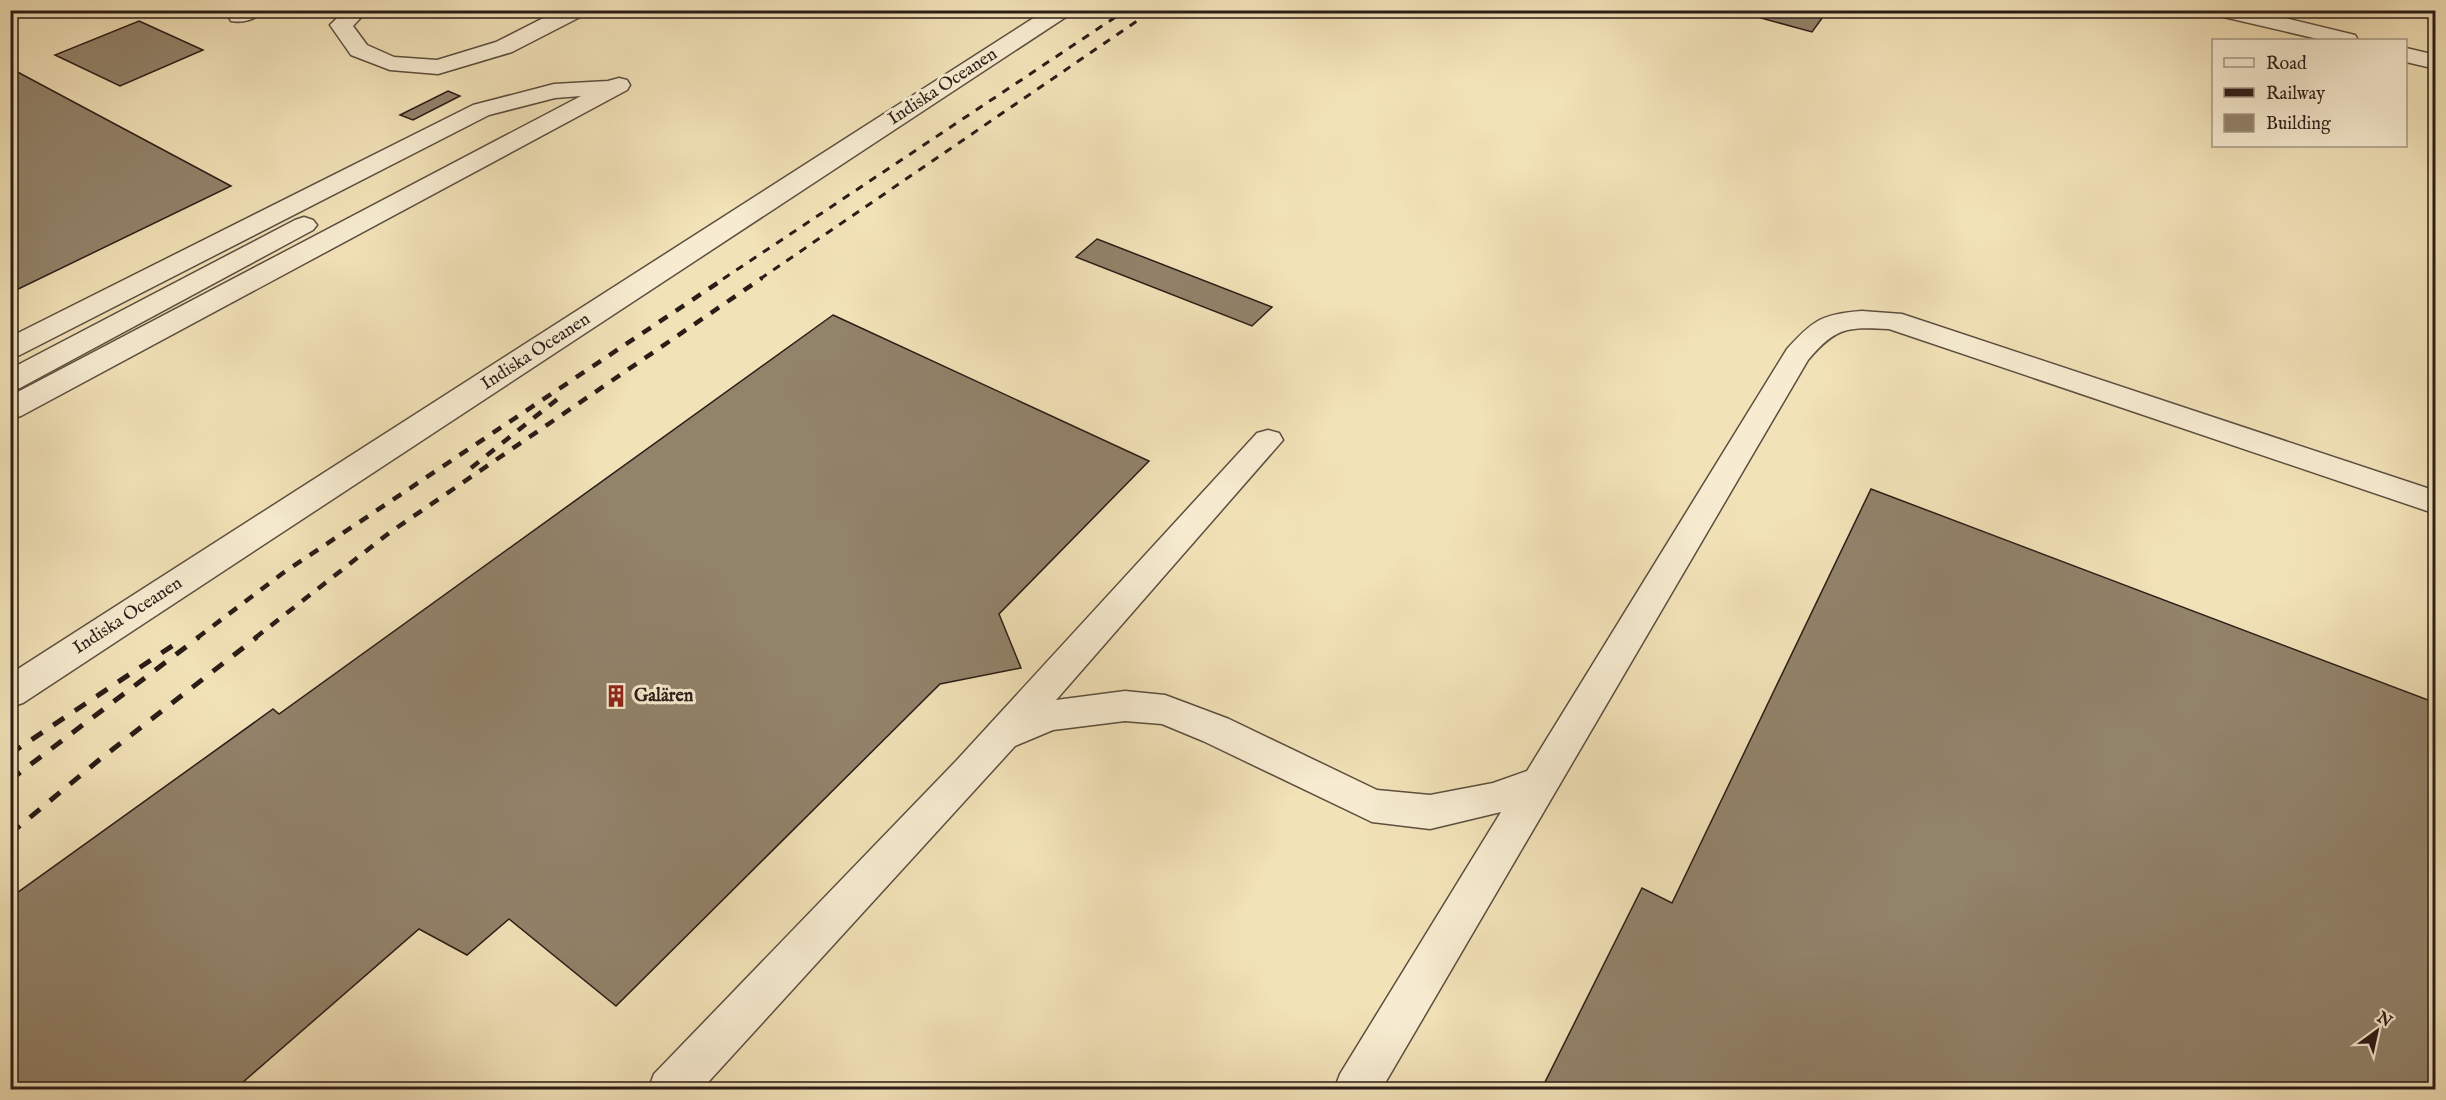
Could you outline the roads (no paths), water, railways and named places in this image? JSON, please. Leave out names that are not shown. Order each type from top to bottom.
[{"type":"street","points":[[358,10],[341,25],[359,50],[390,63],[438,68],[504,47],[576,10]]},
{"type":"street","name":"Indiska Oceanen","points":[[10,693],[1061,10]]},
{"type":"street","points":[[2223,10],[2343,39]]},
{"type":"street","points":[[2407,55],[2436,62]]},
{"type":"street","points":[[10,349],[481,110],[554,92],[619,85],[10,409]]},
{"type":"street","points":[[10,381],[554,92]]},
{"type":"street","points":[[1356,1089],[1538,783],[1797,356],[1816,333],[1835,324],[1861,318],[1892,320],[2436,504]]},
{"type":"street","points":[[670,1089],[1000,737],[1268,440]]},
{"type":"street","points":[[1000,737],[1049,716],[1125,706],[1165,710],[1216,730],[1372,806],[1430,812],[1493,799],[1538,783]]},
{"type":"railway","points":[[723,279],[1126,10]]},
{"type":"railway","points":[[760,279],[1153,10]]},
{"type":"railway","points":[[197,638],[283,573],[725,278]]},
{"type":"railway","points":[[255,638],[389,533],[762,278]]},
{"type":"railway","points":[[471,468],[560,397]]},
{"type":"railway","points":[[10,780],[199,637]]},
{"type":"railway","points":[[10,834],[99,760],[257,637]]},
{"type":"railway","points":[[10,754],[178,642]]},
{"type":"place","name":"Galären","points":[[616,696]]}]
